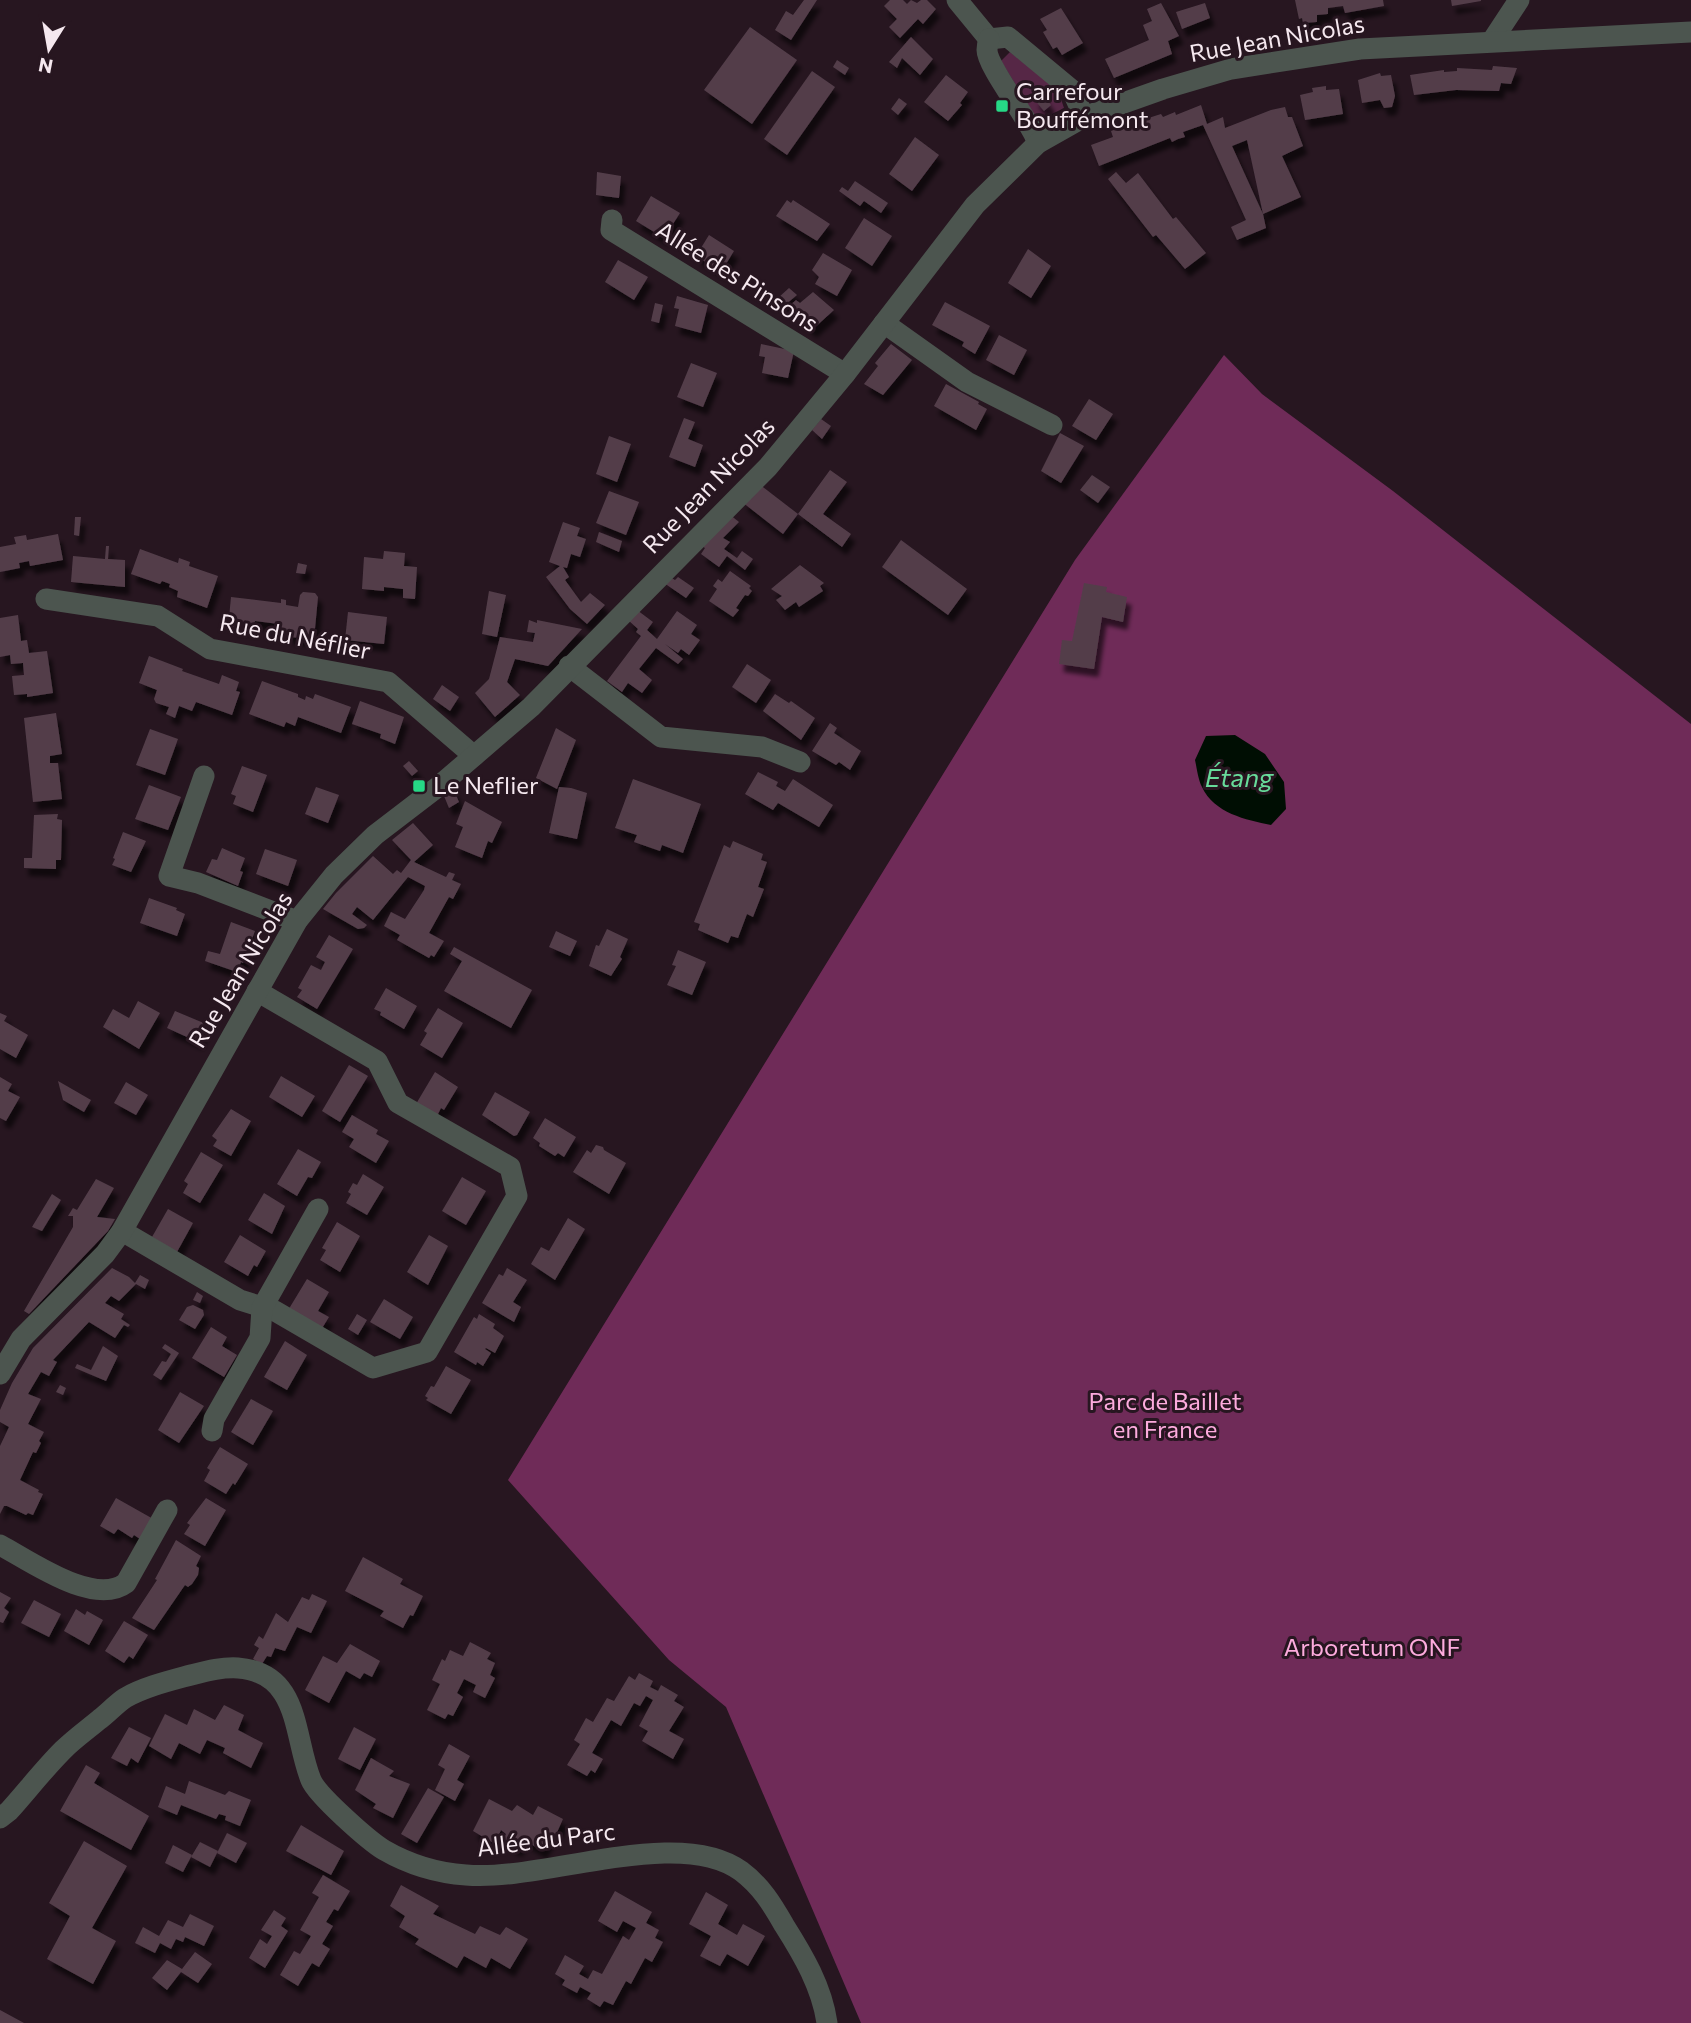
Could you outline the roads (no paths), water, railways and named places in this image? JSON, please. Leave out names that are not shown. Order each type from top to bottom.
[{"type":"street","points":[[957,0],[989,38]]},
{"type":"street","points":[[1492,41],[1519,0]]},
{"type":"street","name":"Rue Jean Nicolas","points":[[0,1374],[21,1339],[105,1254],[121,1231],[296,921],[334,875],[375,835],[474,757],[531,707],[768,467],[845,374],[975,205],[1038,143],[1084,117],[1231,69],[1360,49],[1691,32]]},
{"type":"street","points":[[989,38],[1008,37],[1072,90],[1084,117]]},
{"type":"street","points":[[989,38],[986,52],[1034,131],[1038,143]]},
{"type":"street","name":"Allée des Pinsons","points":[[612,220],[611,230],[845,374]]},
{"type":"street","points":[[884,323],[967,382],[1052,425]]},
{"type":"street","name":"Rue du Néflier","points":[[46,599],[159,616],[209,649],[388,682],[474,757]]},
{"type":"street","points":[[569,666],[661,737],[762,747],[800,762]]},
{"type":"street","points":[[204,776],[169,876],[198,883],[296,921]]},
{"type":"street","points":[[121,1231],[240,1300],[275,1311],[373,1368],[427,1352],[517,1196],[510,1167],[398,1103],[377,1061],[257,991]]},
{"type":"street","points":[[212,1431],[215,1419],[260,1338],[262,1308],[318,1209]]},
{"type":"street","points":[[0,1545],[68,1582],[105,1590],[118,1588],[126,1583],[167,1510]]},
{"type":"street","name":"Allée du Parc","points":[[0,1818],[63,1750],[124,1699],[168,1681],[219,1668],[256,1670],[274,1680],[288,1700],[311,1782],[359,1832],[382,1848],[420,1867],[468,1875],[507,1875],[649,1854],[681,1852],[712,1857],[739,1870],[763,1891],[804,1956],[824,2006],[827,2023]]},
{"type":"water","name":"Étang","points":[[1235,735],[1265,754],[1284,782],[1286,809],[1271,825],[1241,818],[1223,809],[1207,796],[1201,784],[1195,760],[1206,736]]},
{"type":"place","name":"Carrefour Bouffémont","points":[[1002,106]]},
{"type":"place","name":"Le Neflier","points":[[419,786]]},
{"type":"park label","name":"Parc de Baillet en France","points":[[1165,1416]]},
{"type":"park label","name":"Arboretum ONF","points":[[1372,1648]]}]
